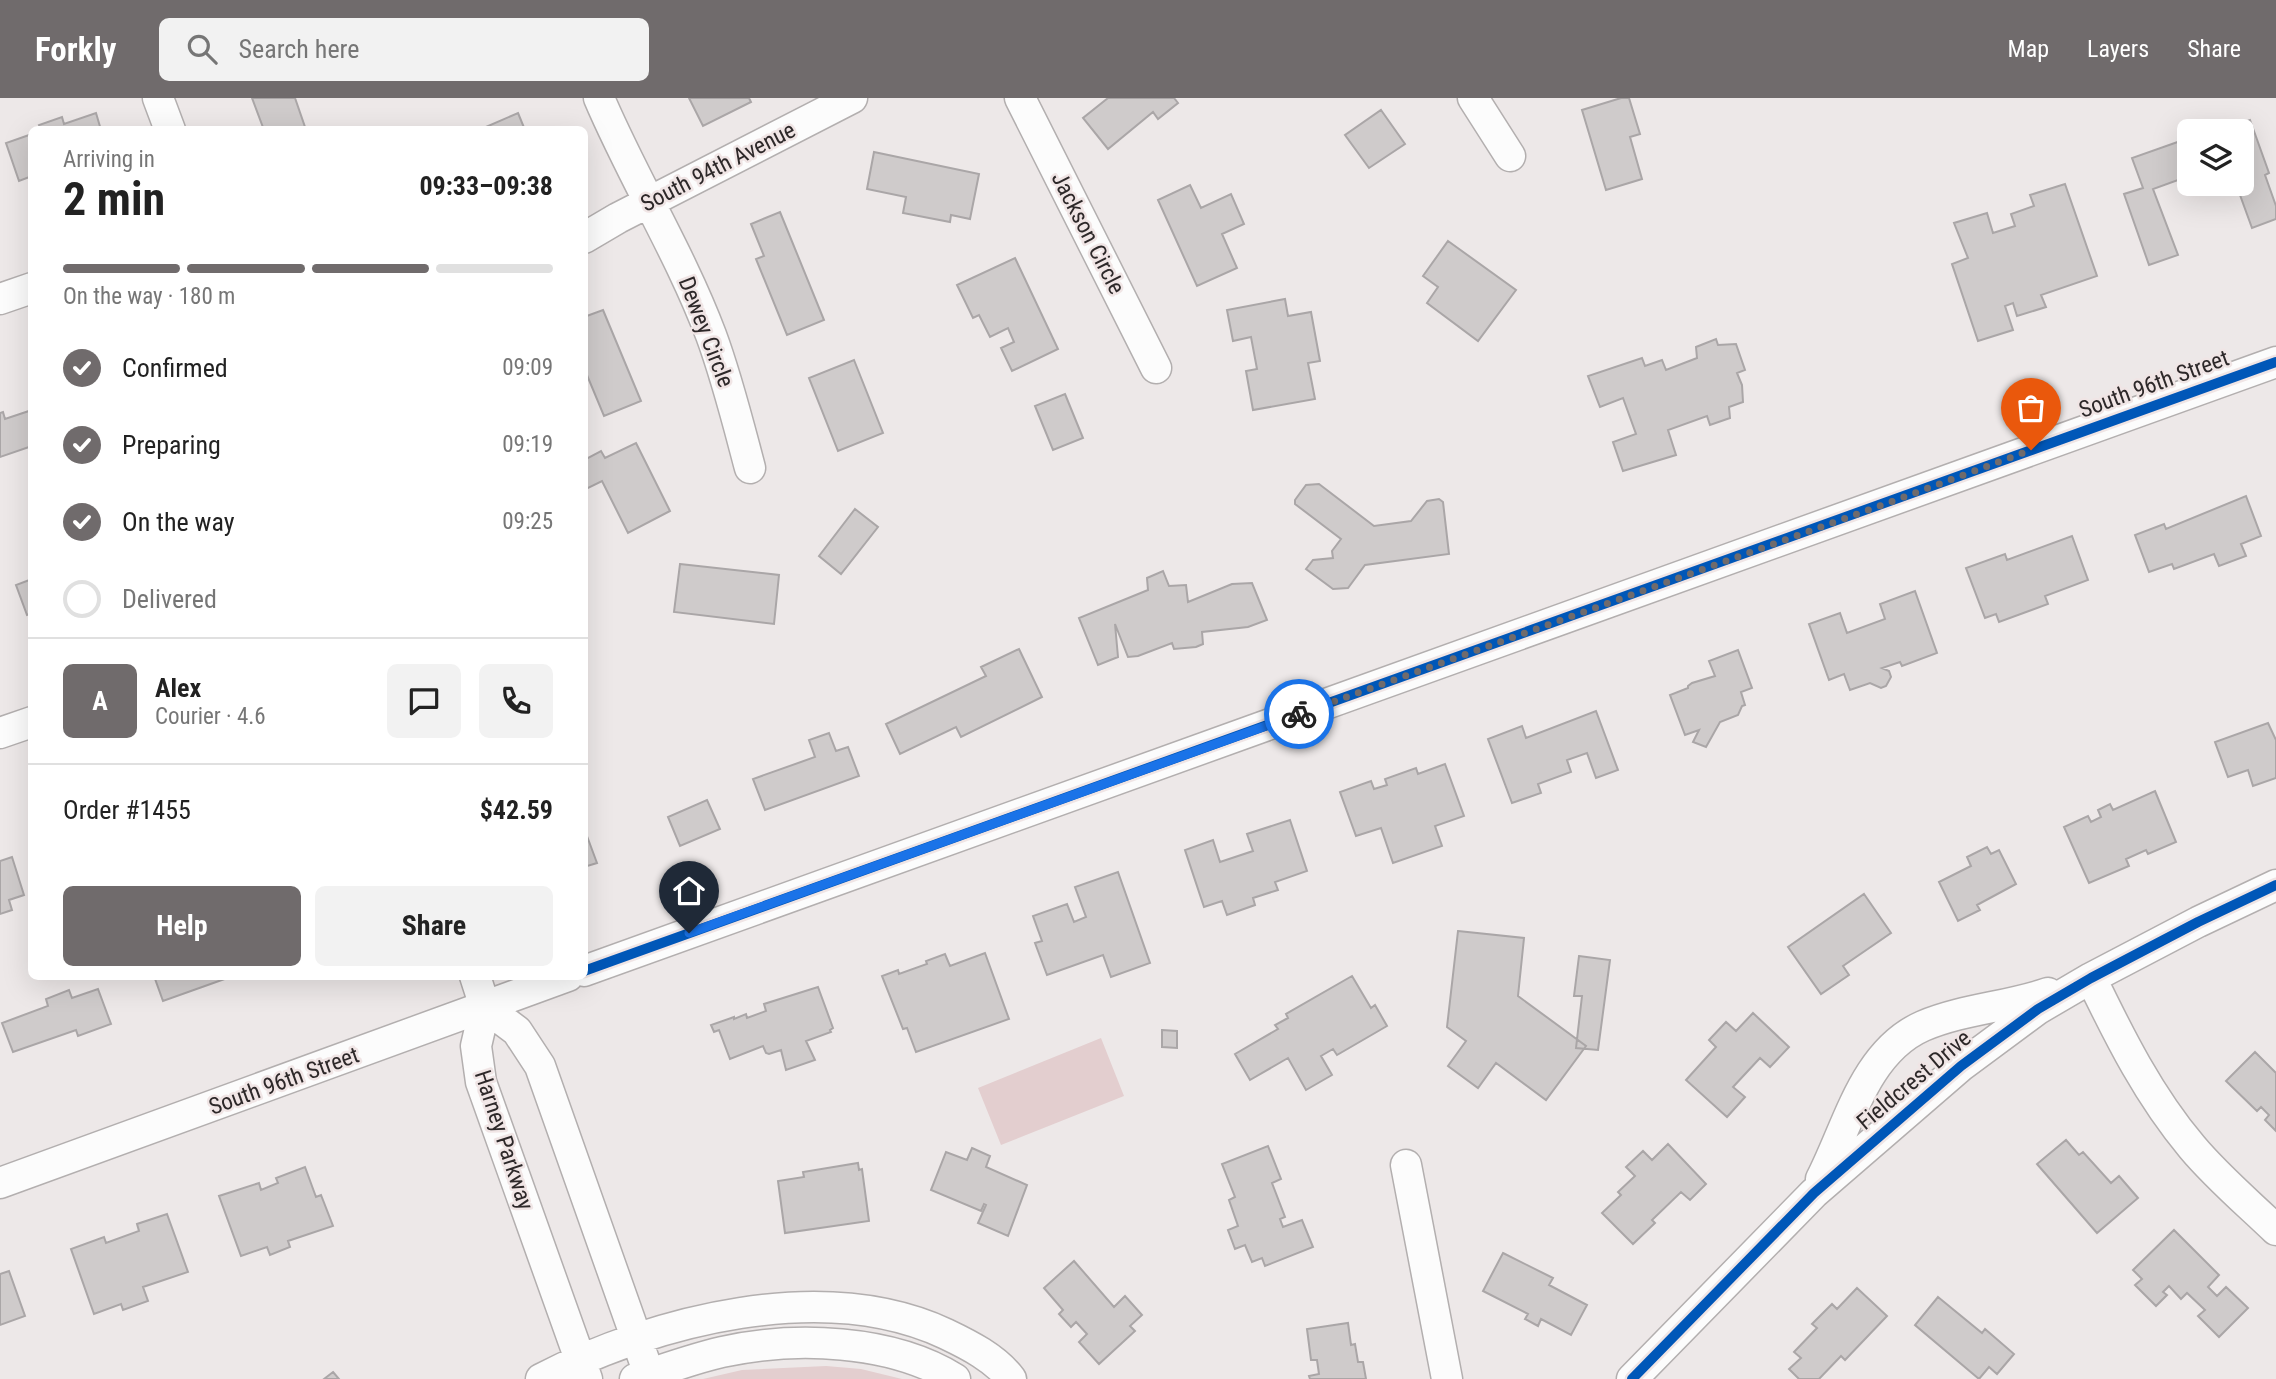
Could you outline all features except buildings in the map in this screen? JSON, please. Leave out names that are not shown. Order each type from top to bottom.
[{"type":"street","points":[[158,98],[168,126]]},
{"type":"street","name":"Dewey Circle","points":[[599,98],[711,335],[730,390],[750,468]]},
{"type":"street","name":"South 94th Avenue","points":[[588,236],[648,202],[852,98]]},
{"type":"street","name":"Jackson Circle","points":[[1020,98],[1156,368]]},
{"type":"street","points":[[1473,98],[1510,156]]},
{"type":"street","points":[[0,299],[28,289]]},
{"type":"street","name":"South 96th Street","points":[[588,970],[2276,362]]},
{"type":"street","points":[[0,733],[28,723]]},
{"type":"street","name":"Fieldcrest Drive","points":[[1632,1379],[1814,1193],[1971,1058],[2038,1009],[2091,978],[2276,884]]},
{"type":"street","points":[[2091,978],[2139,1073],[2163,1110],[2193,1149],[2276,1230]]},
{"type":"street","name":"Fieldcrest Drive","points":[[1814,1193],[1859,1094],[1879,1063],[1898,1043],[1922,1027],[2034,998],[2091,978]]},
{"type":"street","points":[[476,980],[485,1007],[517,1031],[540,1066],[637,1340],[642,1377],[723,1352],[787,1344],[881,1350],[917,1360],[955,1379]]},
{"type":"street","name":"South 96th Street","points":[[0,1183],[557,980]]},
{"type":"street","name":"Harney Parkway","points":[[485,1007],[476,1046],[481,1082],[584,1370]]},
{"type":"street","points":[[1406,1165],[1447,1379]]},
{"type":"street","points":[[541,1379],[584,1370],[637,1340],[668,1329],[727,1314],[785,1308],[842,1309],[887,1314],[930,1326],[972,1346],[1011,1379]]},
{"type":"shaded area","points":[[1101,1038],[1124,1096],[1001,1145],[978,1088]]},
{"type":"shaded area","points":[[826,1366],[861,1369],[902,1379],[703,1379],[742,1370]]},
{"type":"cycle path","points":[[588,970],[2276,362]]},
{"type":"cycle path","points":[[1632,1379],[1814,1193],[1961,1066],[2038,1009],[2091,978],[2276,885]]},
{"type":"way so far","points":[[1299,714],[2031,450]]},
{"type":"route","points":[[689,933],[1299,714]]}]
